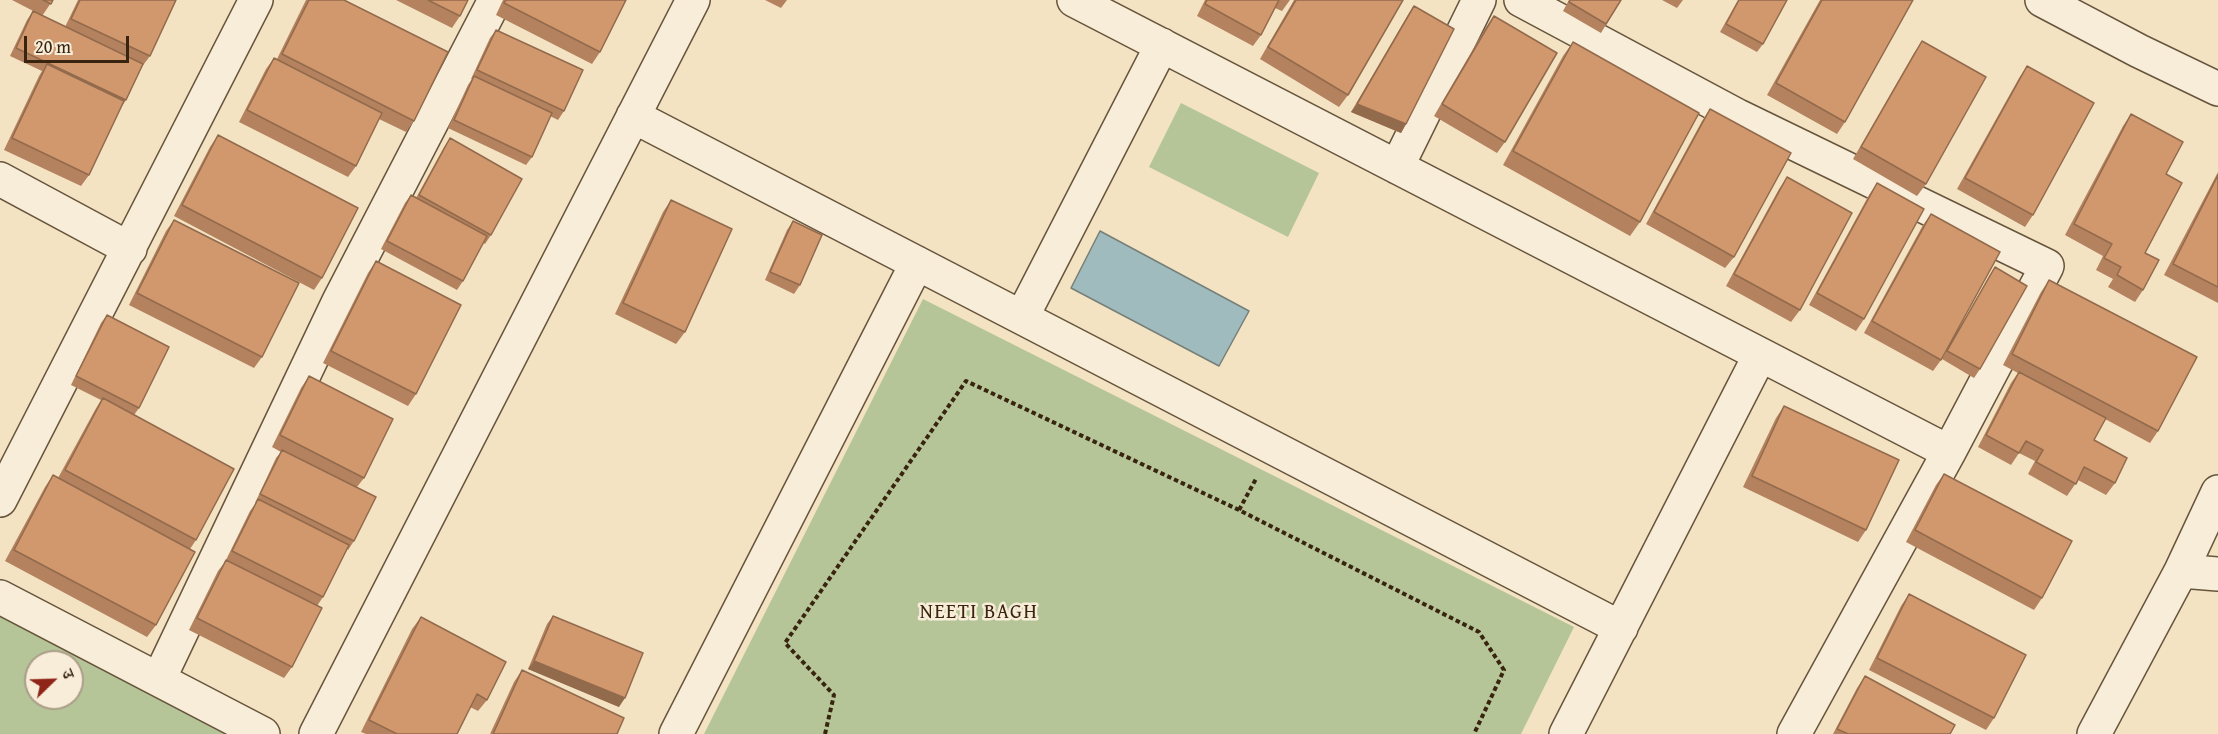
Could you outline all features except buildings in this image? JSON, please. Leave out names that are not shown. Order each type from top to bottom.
[{"type":"street","points":[[0,500],[255,0]]},
{"type":"street","points":[[159,679],[339,301],[495,0]]},
{"type":"street","points":[[1397,167],[1479,0]]},
{"type":"street","points":[[1521,0],[1738,116],[2047,266],[1949,452],[1794,734]]},
{"type":"street","points":[[2042,0],[2218,89]]},
{"type":"street","points":[[316,734],[633,116],[686,2]]},
{"type":"street","points":[[1095,5],[1162,45],[1949,452]]},
{"type":"street","points":[[1022,317],[1162,45]]},
{"type":"street","points":[[633,116],[1621,628]]},
{"type":"street","points":[[0,179],[130,249]]},
{"type":"street","points":[[676,734],[917,263]]},
{"type":"street","points":[[1566,734],[1760,355]]},
{"type":"street","points":[[2094,734],[2181,571],[2218,492]]},
{"type":"street","points":[[2181,571],[2218,574]]},
{"type":"street","points":[[0,597],[263,734]]},
{"type":"path","points":[[825,734],[834,695],[785,643],[966,381],[1239,510],[1479,632],[1504,670],[1474,734]]},
{"type":"green space","points":[[1181,103],[1319,173],[1288,237],[1149,167]]},
{"type":"green space","points":[[923,299],[1574,627],[1521,734],[704,734]]},
{"type":"green space","points":[[0,611],[78,650],[24,650],[24,710],[84,710],[84,653],[247,734],[0,734]]},
{"type":"water","points":[[1100,231],[1249,311],[1219,366],[1071,288]]},
{"type":"district","name":"NEETI BAGH","points":[[979,613]]}]
